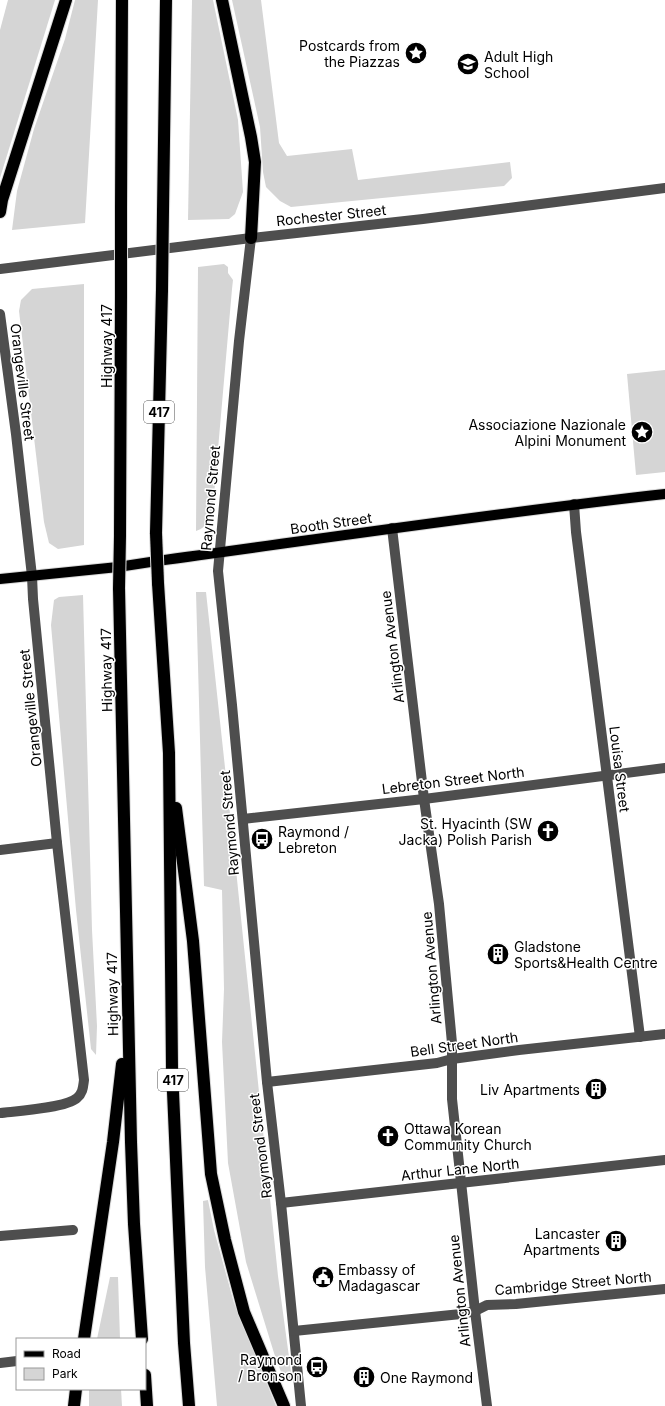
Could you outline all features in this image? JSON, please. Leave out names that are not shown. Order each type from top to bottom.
[{"type":"highway","points":[[0,212],[2,200],[66,0]]},
{"type":"highway","name":"Highway 417","points":[[122,0],[119,588],[127,1019],[134,1224],[142,1338]]},
{"type":"highway","name":"417","points":[[166,0],[162,290],[156,533],[169,753],[172,1070],[184,1335],[189,1406]]},
{"type":"highway","points":[[222,0],[255,162],[251,238]]},
{"type":"highway","points":[[169,753],[193,941],[211,1174],[225,1240],[244,1312],[284,1406]]},
{"type":"highway","points":[[84,1338],[113,1142],[127,1019]]},
{"type":"highway","points":[[74,1406],[76,1390]]},
{"type":"highway","points":[[146,1390],[147,1406]]},
{"type":"main road","name":"Booth Street","points":[[0,579],[118,567],[157,560],[392,528],[574,504],[665,494]]},
{"type":"street","name":"Rochester Street","points":[[0,270],[665,188]]},
{"type":"street","name":"Raymond Street","points":[[251,238],[239,340],[218,571],[243,819],[267,1082],[281,1203],[301,1406]]},
{"type":"street","name":"Orangeville Street","points":[[0,314],[16,434],[32,576],[57,843],[84,1080],[83,1088],[78,1097],[67,1104],[0,1113]]},
{"type":"street","name":"Louisa Street","points":[[574,504],[576,532],[640,1037]]},
{"type":"street","name":"Arlington Avenue","points":[[392,528],[424,799],[439,904],[452,1043],[452,1099],[487,1406]]},
{"type":"street","name":"Lebreton Street North","points":[[243,819],[424,799],[665,768]]},
{"type":"street","points":[[0,850],[57,843]]},
{"type":"street","name":"Bell Street North","points":[[267,1082],[665,1034]]},
{"type":"street","name":"Arthur Lane North","points":[[281,1203],[665,1160]]},
{"type":"street","points":[[0,1236],[73,1230]]},
{"type":"street","name":"Cambridge Street North","points":[[294,1331],[461,1314],[475,1311],[487,1305],[516,1304],[665,1288]]},
{"type":"street","points":[[0,1363],[16,1361]]},
{"type":"green space","points":[[8,0],[55,0],[0,178],[0,30]]},
{"type":"green space","points":[[75,0],[98,0],[85,223],[12,230],[17,191],[34,129],[65,39]]},
{"type":"green space","points":[[192,0],[213,0],[238,120],[243,192],[235,214],[229,219],[188,220]]},
{"type":"green space","points":[[232,0],[261,0],[279,143],[287,156],[352,149],[358,180],[510,162],[512,178],[504,186],[291,207],[280,201],[266,187],[263,172],[260,127]]},
{"type":"green space","points":[[224,264],[228,267],[228,273],[233,280],[212,518],[203,528],[196,531],[198,267]]},
{"type":"green space","points":[[84,284],[84,545],[58,549],[49,543],[44,522],[19,311],[21,300],[32,289]]},
{"type":"green space","points":[[665,370],[665,472],[636,475],[627,374]]},
{"type":"green space","points":[[196,592],[206,592],[278,1276],[292,1379],[284,1380],[274,1353],[246,1262],[228,1163],[222,1042],[224,989],[222,890],[204,886]]},
{"type":"green space","points":[[83,595],[92,930],[97,1026],[96,1055],[91,1049],[76,910],[51,625],[54,600],[59,597]]},
{"type":"green space","points":[[208,1200],[214,1230],[234,1303],[276,1406],[217,1406],[205,1267],[203,1201]]},
{"type":"green space","points":[[110,1277],[118,1277],[120,1338],[97,1338]]},
{"type":"green space","points":[[89,1390],[121,1390],[122,1406],[89,1406]]},
{"type":"place","name":"Postcards from the Piazzas","points":[[416,53]]},
{"type":"place","name":"Adult High School","points":[[468,64]]},
{"type":"place","name":"Associazione Nazionale Alpini Monument","points":[[642,432]]},
{"type":"place","name":"St. Hyacinth (SW Jacka) Polish Parish","points":[[548,831]]},
{"type":"place","name":"Raymond / Lebreton","points":[[262,839]]},
{"type":"place","name":"Gladstone Sports&Health Centre","points":[[498,954]]},
{"type":"place","name":"Liv Apartments","points":[[596,1089]]},
{"type":"place","name":"Ottawa Korean Community Church","points":[[388,1136]]},
{"type":"place","name":"Lancaster Apartments","points":[[616,1241]]},
{"type":"place","name":"Embassy of Madagascar","points":[[323,1277]]},
{"type":"place","name":"Raymond / Bronson","points":[[317,1367]]},
{"type":"place","name":"One Raymond","points":[[364,1377]]}]
